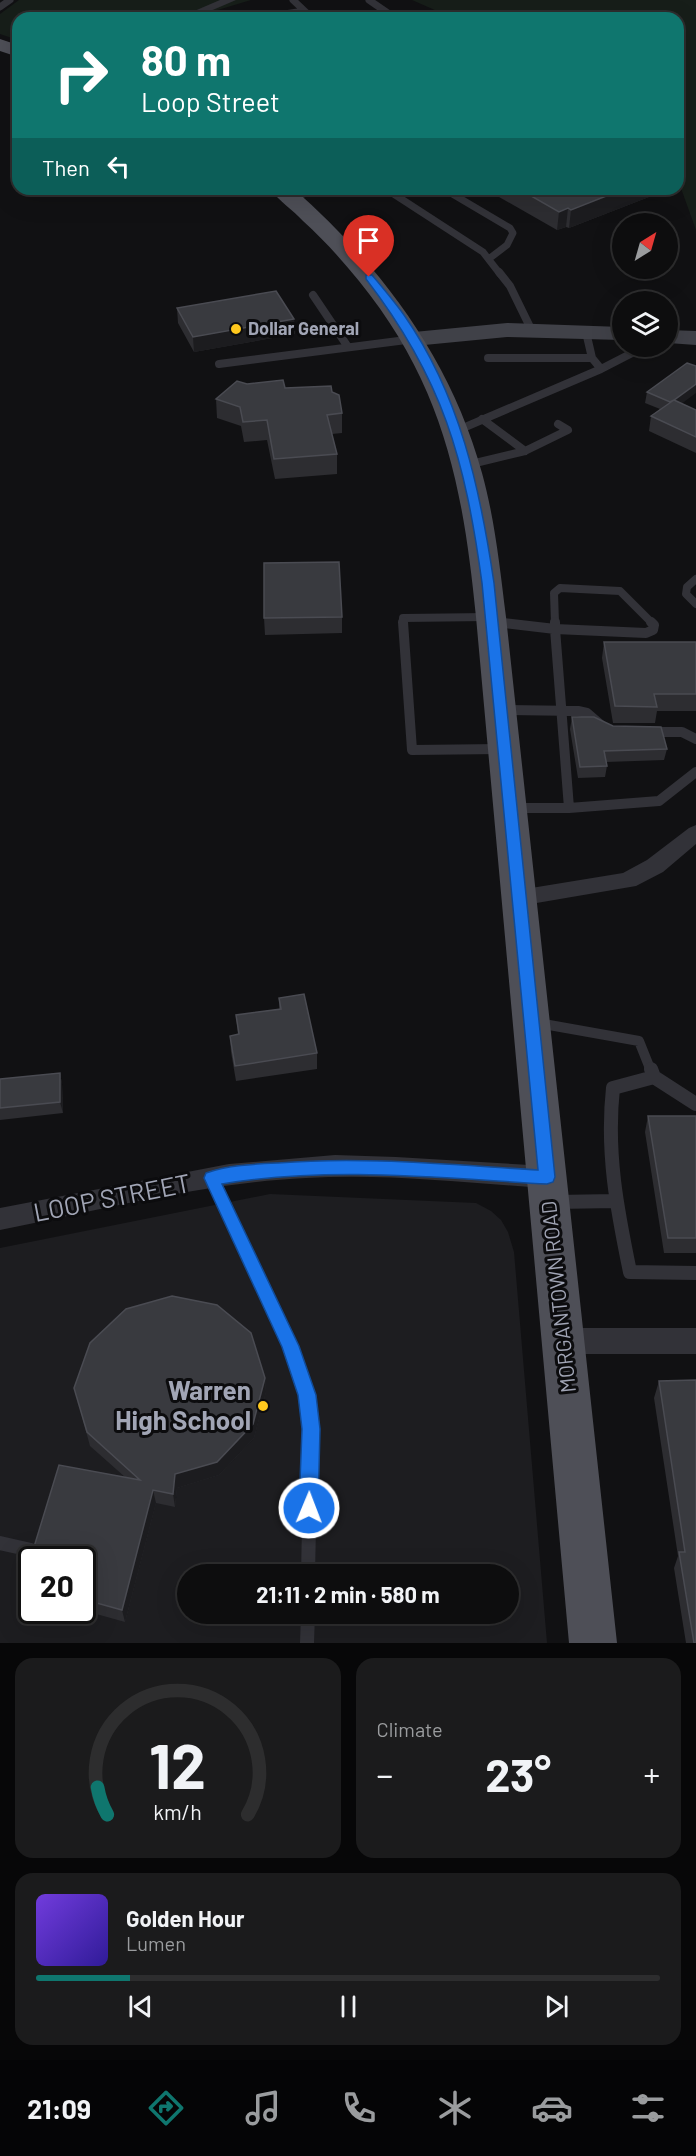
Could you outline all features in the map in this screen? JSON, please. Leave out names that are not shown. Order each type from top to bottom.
[{"type":"main road","name":"MORGANTOWN ROAD","points":[[300,195],[383,294],[414,339],[434,376],[469,425],[467,465],[478,516],[501,710],[593,1643]]},
{"type":"street","points":[[199,12],[230,0]]},
{"type":"street","points":[[414,339],[531,330],[612,333]]},
{"type":"street","points":[[678,337],[696,338]]},
{"type":"street","points":[[519,898],[628,880],[655,866],[696,833]]},
{"type":"street","name":"LOOP STREET","points":[[0,1219],[212,1178],[296,1168],[360,1167],[548,1190]]},
{"type":"street","points":[[563,1341],[696,1341]]},
{"type":"lane","points":[[0,7],[10,0]]},
{"type":"lane","points":[[293,0],[304,10]]},
{"type":"lane","points":[[369,0],[386,12]]},
{"type":"lane","points":[[293,12],[304,10]]},
{"type":"lane","points":[[395,195],[473,244],[490,258],[510,286],[531,330]]},
{"type":"lane","points":[[454,195],[510,228],[513,233],[507,244],[490,258]]},
{"type":"lane","points":[[313,295],[348,347]]},
{"type":"lane","points":[[586,332],[592,358],[601,369]]},
{"type":"lane","points":[[219,364],[414,339]]},
{"type":"lane","points":[[469,425],[508,412],[624,357]]},
{"type":"lane","points":[[488,358],[592,358]]},
{"type":"lane","points":[[467,465],[525,451],[568,430],[558,424]]},
{"type":"lane","points":[[469,425],[525,451]]},
{"type":"lane","points":[[544,432],[554,438]]},
{"type":"lane","points":[[696,579],[687,587],[686,594],[696,604]]},
{"type":"lane","points":[[504,748],[412,750],[403,618],[491,619],[555,629],[646,633],[653,630],[654,625],[620,591],[561,588],[555,590],[554,593],[555,629],[569,808]]},
{"type":"lane","points":[[501,710],[587,713],[609,730]]},
{"type":"lane","points":[[639,732],[682,732],[696,739]]},
{"type":"lane","points":[[510,808],[569,808],[649,803],[659,801],[696,772]]},
{"type":"lane","points":[[531,1022],[639,1041],[654,1077],[696,1104]]},
{"type":"lane","points":[[654,1077],[613,1088],[609,1126],[615,1201],[630,1272],[696,1273]]},
{"type":"lane","points":[[212,1178],[290,1346],[307,1395],[311,1429],[308,1564]]},
{"type":"lane","points":[[548,1190],[615,1201]]},
{"type":"lane","points":[[0,1543],[18,1547]]},
{"type":"lane","points":[[308,1624],[308,1643]]},
{"type":"shaded area","points":[[19,0],[251,0],[211,12],[12,12],[12,38],[0,34],[0,14]]},
{"type":"shaded area","points":[[412,0],[696,0],[696,230],[683,195],[684,12],[439,12]]},
{"type":"shaded area","name":"Warren High School","points":[[270,1194],[476,1203],[491,1211],[501,1220],[508,1232],[514,1252],[547,1643],[0,1643],[0,1248]]},
{"type":"building","points":[[529,195],[609,195],[571,210],[568,208],[559,212]]},
{"type":"building","points":[[276,291],[294,319],[193,337],[177,308]]},
{"type":"building","points":[[687,363],[696,366],[696,384],[674,400],[670,402],[647,392]]},
{"type":"building","points":[[283,380],[285,388],[331,386],[332,392],[339,395],[342,413],[327,415],[337,454],[274,459],[267,420],[243,422],[240,407],[216,399],[237,381],[247,384]]},
{"type":"building","points":[[674,400],[696,410],[696,437],[651,416]]},
{"type":"building","points":[[339,562],[342,617],[264,618],[264,563]]},
{"type":"building","points":[[604,642],[696,642],[696,694],[654,694],[657,707],[615,706]]},
{"type":"building","points":[[572,717],[594,717],[613,726],[661,727],[667,749],[604,751],[607,766],[580,767]]},
{"type":"building","points":[[304,994],[317,1053],[235,1066],[230,1036],[239,1034],[236,1015],[281,1009],[279,998]]},
{"type":"building","points":[[60,1073],[60,1102],[0,1108],[0,1079]]},
{"type":"building","points":[[648,1116],[696,1116],[696,1238],[668,1238]]},
{"type":"building","points":[[172,1296],[217,1305],[251,1333],[265,1378],[253,1424],[217,1462],[175,1474],[173,1494],[153,1490],[122,1610],[96,1603],[96,1546],[34,1546],[59,1465],[140,1480],[87,1432],[74,1388],[90,1343],[126,1309]]},
{"type":"building","points":[[696,1380],[696,1643],[694,1643],[679,1552],[685,1552],[659,1381]]},
{"type":"place","name":"Dollar General","points":[[236,329]]},
{"type":"place","name":"Warren High School","points":[[263,1406]]},
{"type":"route","points":[[309,1508],[311,1429],[307,1395],[290,1346],[212,1178],[307,1167],[360,1167],[547,1177],[488,583],[472,485],[454,423],[430,368],[400,316],[369,277]]}]
